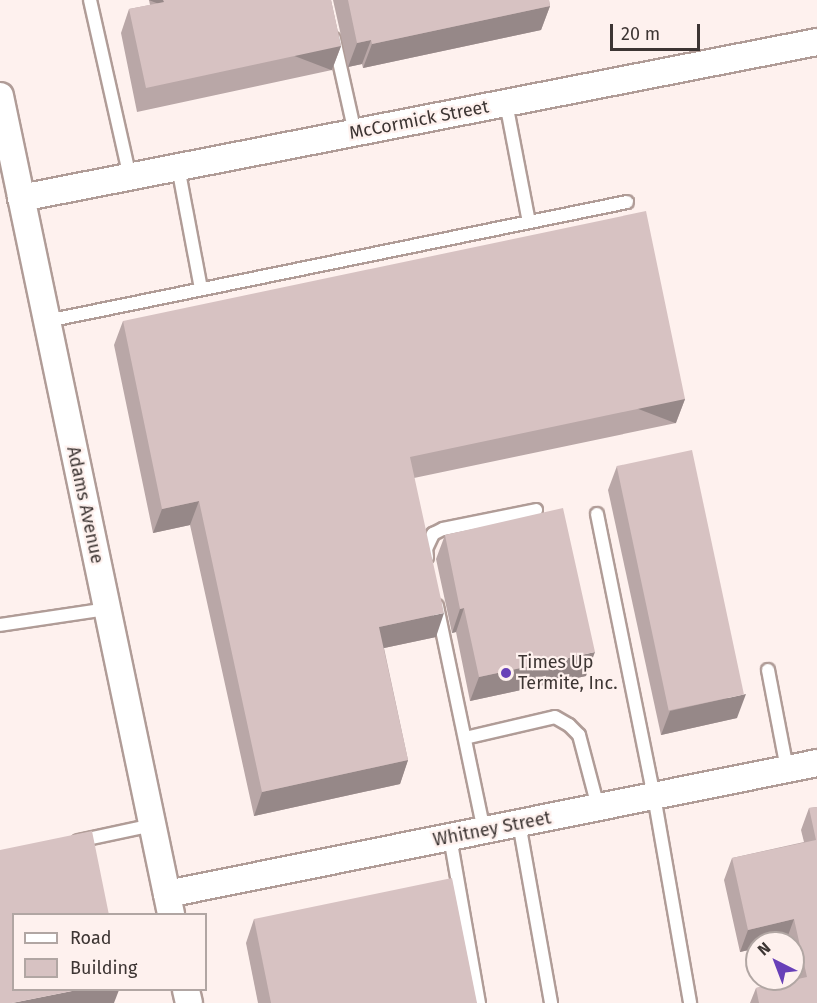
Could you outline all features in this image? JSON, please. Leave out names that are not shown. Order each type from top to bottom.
[{"type":"street","name":"McCormick Street","points":[[21,198],[817,42]]},
{"type":"street","name":"Adams Avenue","points":[[0,96],[169,904]]},
{"type":"street","name":"Whitney Street","points":[[169,904],[450,837],[817,763]]},
{"type":"lane","points":[[90,0],[130,177]]},
{"type":"lane","points":[[330,22],[355,133]]},
{"type":"lane","points":[[506,103],[529,222]]},
{"type":"lane","points":[[178,167],[201,289]]},
{"type":"lane","points":[[47,321],[627,202]]},
{"type":"lane","points":[[430,572],[426,549],[433,534],[443,529],[536,510]]},
{"type":"lane","points":[[597,514],[654,796],[690,1003]]},
{"type":"lane","points":[[435,594],[484,830]]},
{"type":"lane","points":[[0,626],[107,609]]},
{"type":"lane","points":[[768,670],[787,769]]},
{"type":"lane","points":[[465,738],[555,717],[569,725],[579,735],[598,807]]},
{"type":"lane","points":[[519,823],[551,1003]]},
{"type":"lane","points":[[67,843],[153,825]]},
{"type":"lane","points":[[450,837],[479,1003]]},
{"type":"building","points":[[163,0],[331,0],[341,46],[146,88],[129,9],[164,2]]},
{"type":"building","points":[[348,0],[549,0],[550,6],[372,44],[371,40],[357,43]]},
{"type":"building","points":[[646,211],[685,399],[410,457],[444,613],[379,627],[408,760],[262,792],[199,501],[162,509],[123,321]]},
{"type":"building","points":[[692,450],[744,695],[669,711],[617,466]]},
{"type":"building","points":[[563,508],[595,652],[479,677],[464,608],[460,609],[445,535]]},
{"type":"building","points":[[817,807],[817,1003],[759,1003],[757,991],[805,991],[805,977],[807,977],[805,931],[797,931],[794,919],[748,930],[732,858],[816,840],[809,808]]},
{"type":"building","points":[[92,831],[109,913],[12,913],[12,991],[72,991],[12,1003],[0,1003],[0,850]]},
{"type":"building","points":[[452,878],[477,1003],[271,1003],[254,919]]},
{"type":"place","name":"Times Up Termite, Inc.","points":[[506,673]]}]
